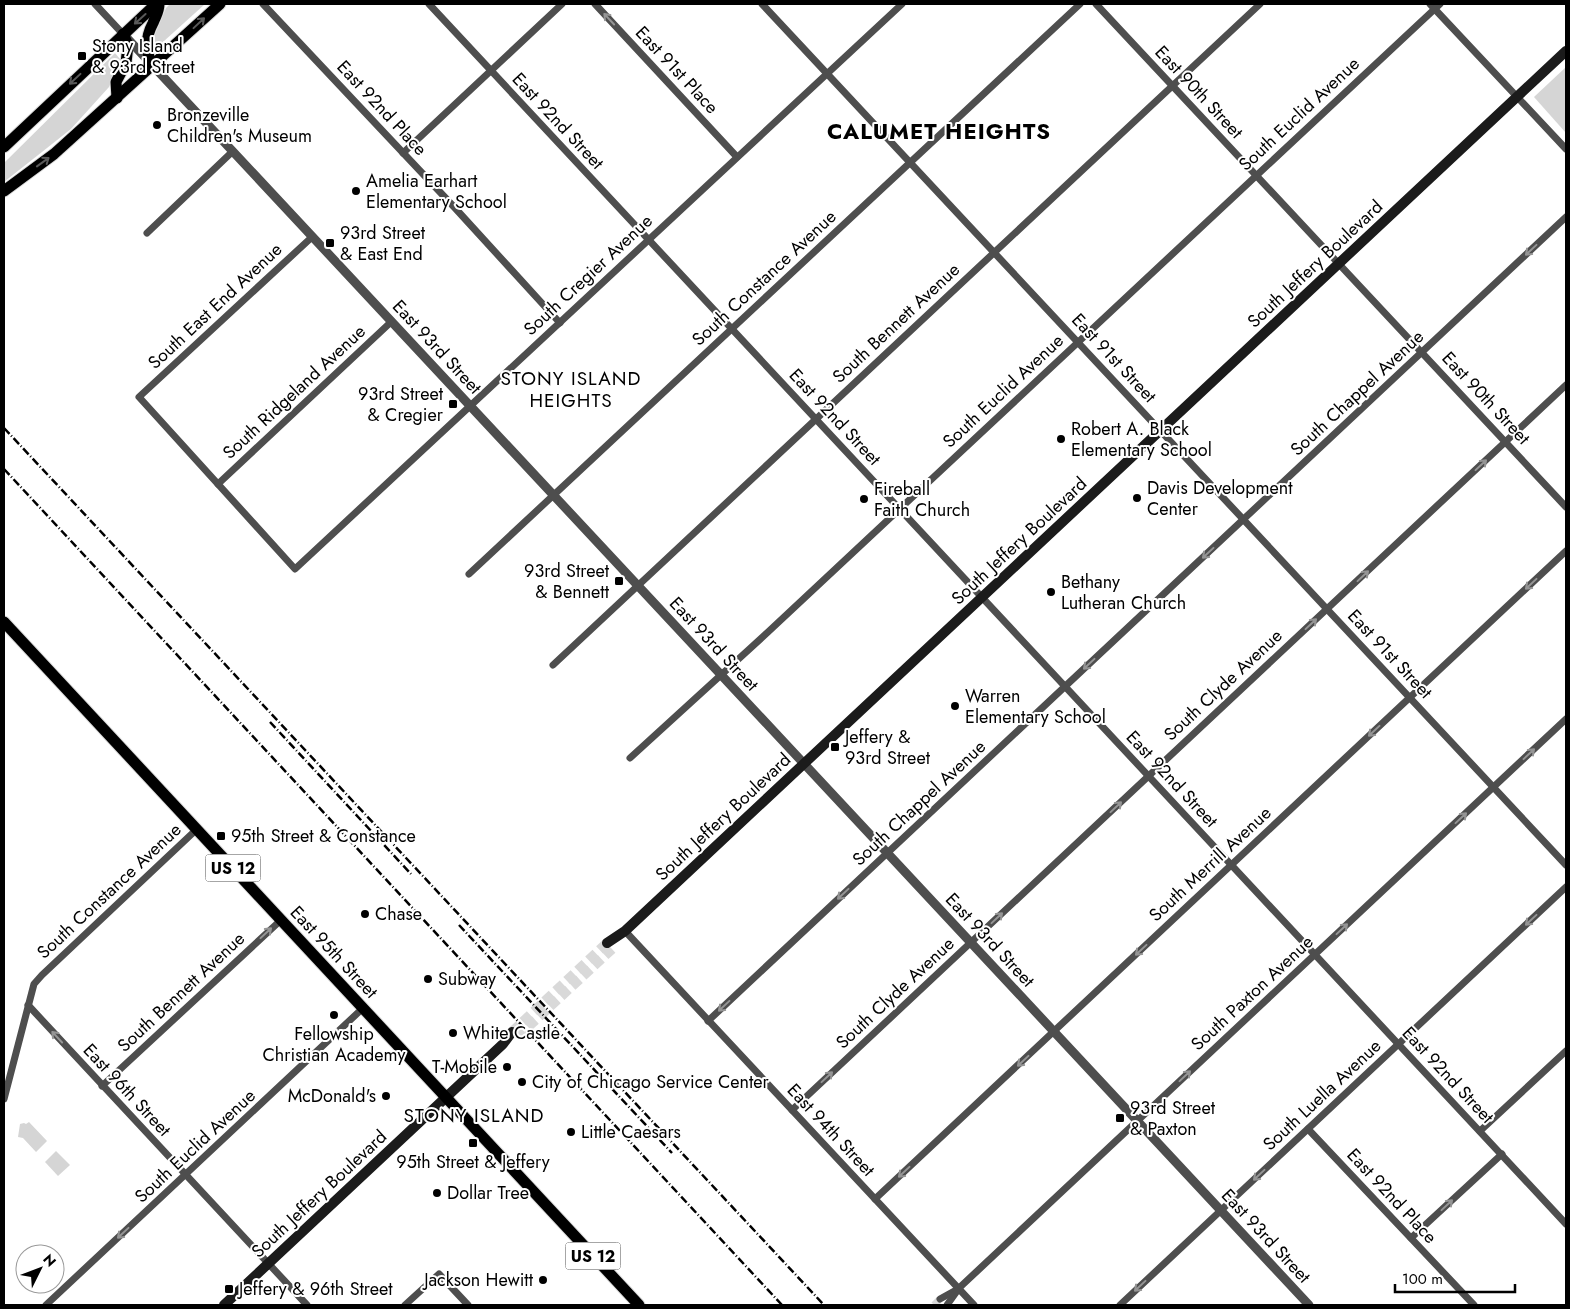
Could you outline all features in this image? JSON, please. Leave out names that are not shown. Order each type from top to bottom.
[{"type":"main road","points":[[4,147],[123,34],[158,4]]},
{"type":"main road","points":[[152,66],[147,56],[146,45],[150,27],[159,12],[158,4]]},
{"type":"main road","points":[[4,191],[52,156],[220,4]]},
{"type":"main road","points":[[117,98],[116,82],[121,74],[128,45],[123,34]]},
{"type":"main road","name":"South Jeffery Boulevard","points":[[610,946],[1566,51]]},
{"type":"main road","name":"East 95th Street","points":[[4,622],[639,1305]]},
{"type":"main road","name":"South Jeffery Boulevard","points":[[224,1305],[515,1034]]},
{"type":"street","name":"East 93rd Street","points":[[95,4],[1221,1211],[1303,1303]]},
{"type":"street","name":"East 92nd Place","points":[[263,4],[403,152],[560,323]]},
{"type":"street","name":"East 92nd Street","points":[[429,4],[1566,1222]]},
{"type":"street","points":[[403,152],[562,4]]},
{"type":"street","name":"East 91st Place","points":[[595,4],[737,157]]},
{"type":"street","name":"East 91st Street","points":[[762,4],[1566,865]]},
{"type":"street","name":"South Cregier Avenue","points":[[218,484],[296,569],[902,4]]},
{"type":"street","name":"South Constance Avenue","points":[[469,574],[1080,4]]},
{"type":"street","name":"East 90th Street","points":[[1096,4],[1566,507]]},
{"type":"street","name":"South Bennett Avenue","points":[[552,665],[1260,4]]},
{"type":"street","points":[[1435,5],[1566,149]]},
{"type":"street","name":"South Euclid Avenue","points":[[630,758],[721,675],[1435,5]]},
{"type":"street","points":[[147,233],[232,152]]},
{"type":"street","name":"South Chappel Avenue","points":[[708,1020],[1566,217]]},
{"type":"street","name":"South East End Avenue","points":[[218,484],[139,397],[312,237]]},
{"type":"street","name":"South Ridgeland Avenue","points":[[218,484],[391,322]]},
{"type":"street","name":"South Clyde Avenue","points":[[792,1110],[1566,385]]},
{"type":"street","name":"South Merrill Avenue","points":[[875,1200],[1566,551]]},
{"type":"street","name":"South Paxton Avenue","points":[[947,1305],[958,1289],[1566,719]]},
{"type":"street","name":"South Constance Avenue","points":[[4,1099],[34,984],[197,829]]},
{"type":"street","name":"South Luella Avenue","points":[[1120,1305],[1566,887]]},
{"type":"street","name":"South Bennett Avenue","points":[[102,1086],[281,920]]},
{"type":"street","name":"East 94th Street","points":[[625,931],[974,1305]]},
{"type":"street","name":"East 96th Street","points":[[28,1006],[307,1305]]},
{"type":"street","name":"South Euclid Avenue","points":[[46,1305],[363,1008]]},
{"type":"street","points":[[1480,1132],[1566,1051]]},
{"type":"street","name":"East 92nd Place","points":[[1308,1129],[1474,1305]]},
{"type":"street","points":[[1411,1238],[1502,1154]]},
{"type":"street","points":[[405,1305],[438,1274],[468,1305]]},
{"type":"street","name":"South Paxton Avenue","points":[[940,1299],[958,1289]]},
{"type":"shaded area","points":[[170,4],[205,4],[153,51],[150,46],[166,8]]},
{"type":"shaded area","points":[[115,53],[120,59],[109,87],[71,129],[4,182],[4,163]]},
{"type":"shaded area","points":[[1566,67],[1566,133],[1534,97]]},
{"type":"shaded area","points":[[29,1122],[47,1141],[36,1152],[23,1138],[18,1137],[20,1124]]},
{"type":"shaded area","points":[[56,1151],[70,1165],[58,1176],[45,1162]]},
{"type":"tunnel","points":[[512,1032],[607,943]]},
{"type":"tunnel","points":[[517,1037],[612,949]]},
{"type":"tunnel","points":[[934,1305],[940,1299]]},
{"type":"railway","points":[[4,428],[824,1305]]},
{"type":"railway","points":[[4,469],[782,1305]]},
{"type":"railway","points":[[270,722],[411,874]]},
{"type":"railway","points":[[459,925],[672,1153]]},
{"type":"place","name":"Stony Island & 93rd Street","points":[[82,56]]},
{"type":"place","name":"Bronzeville Children's Museum","points":[[157,125]]},
{"type":"place","name":"Amelia Earhart Elementary School","points":[[356,191]]},
{"type":"place","name":"93rd Street & East End","points":[[330,243]]},
{"type":"place","name":"93rd Street & Cregier","points":[[453,404]]},
{"type":"place","name":"Robert A. Black Elementary School","points":[[1061,439]]},
{"type":"place","name":"Davis Development Center","points":[[1137,498]]},
{"type":"place","name":"Fireball Faith Church","points":[[864,499]]},
{"type":"place","name":"93rd Street & Bennett","points":[[619,581]]},
{"type":"place","name":"Bethany Lutheran Church","points":[[1051,592]]},
{"type":"place","name":"Warren Elementary School","points":[[955,706]]},
{"type":"place","name":"Jeffery & 93rd Street","points":[[835,747]]},
{"type":"place","name":"95th Street & Constance","points":[[221,836]]},
{"type":"place","name":"Chase","points":[[365,914]]},
{"type":"place","name":"Subway","points":[[428,979]]},
{"type":"place","name":"Fellowship Christian Academy","points":[[334,1015]]},
{"type":"place","name":"White Castle","points":[[453,1033]]},
{"type":"place","name":"T-Mobile","points":[[507,1067]]},
{"type":"place","name":"City of Chicago Service Center","points":[[522,1082]]},
{"type":"place","name":"McDonald's","points":[[386,1096]]},
{"type":"place","name":"93rd Street & Paxton","points":[[1120,1118]]},
{"type":"place","name":"Little Caesars","points":[[571,1132]]},
{"type":"place","name":"95th Street & Jeffery","points":[[473,1143]]},
{"type":"place","name":"Dollar Tree","points":[[437,1193]]},
{"type":"place","name":"Jackson Hewitt","points":[[543,1280]]},
{"type":"place","name":"Jeffery & 96th Street","points":[[229,1289]]},
{"type":"district","name":"CALUMET HEIGHTS","points":[[939,131]]},
{"type":"district","name":"STONY ISLAND HEIGHTS","points":[[571,389]]},
{"type":"district","name":"STONY ISLAND","points":[[474,1115]]}]
